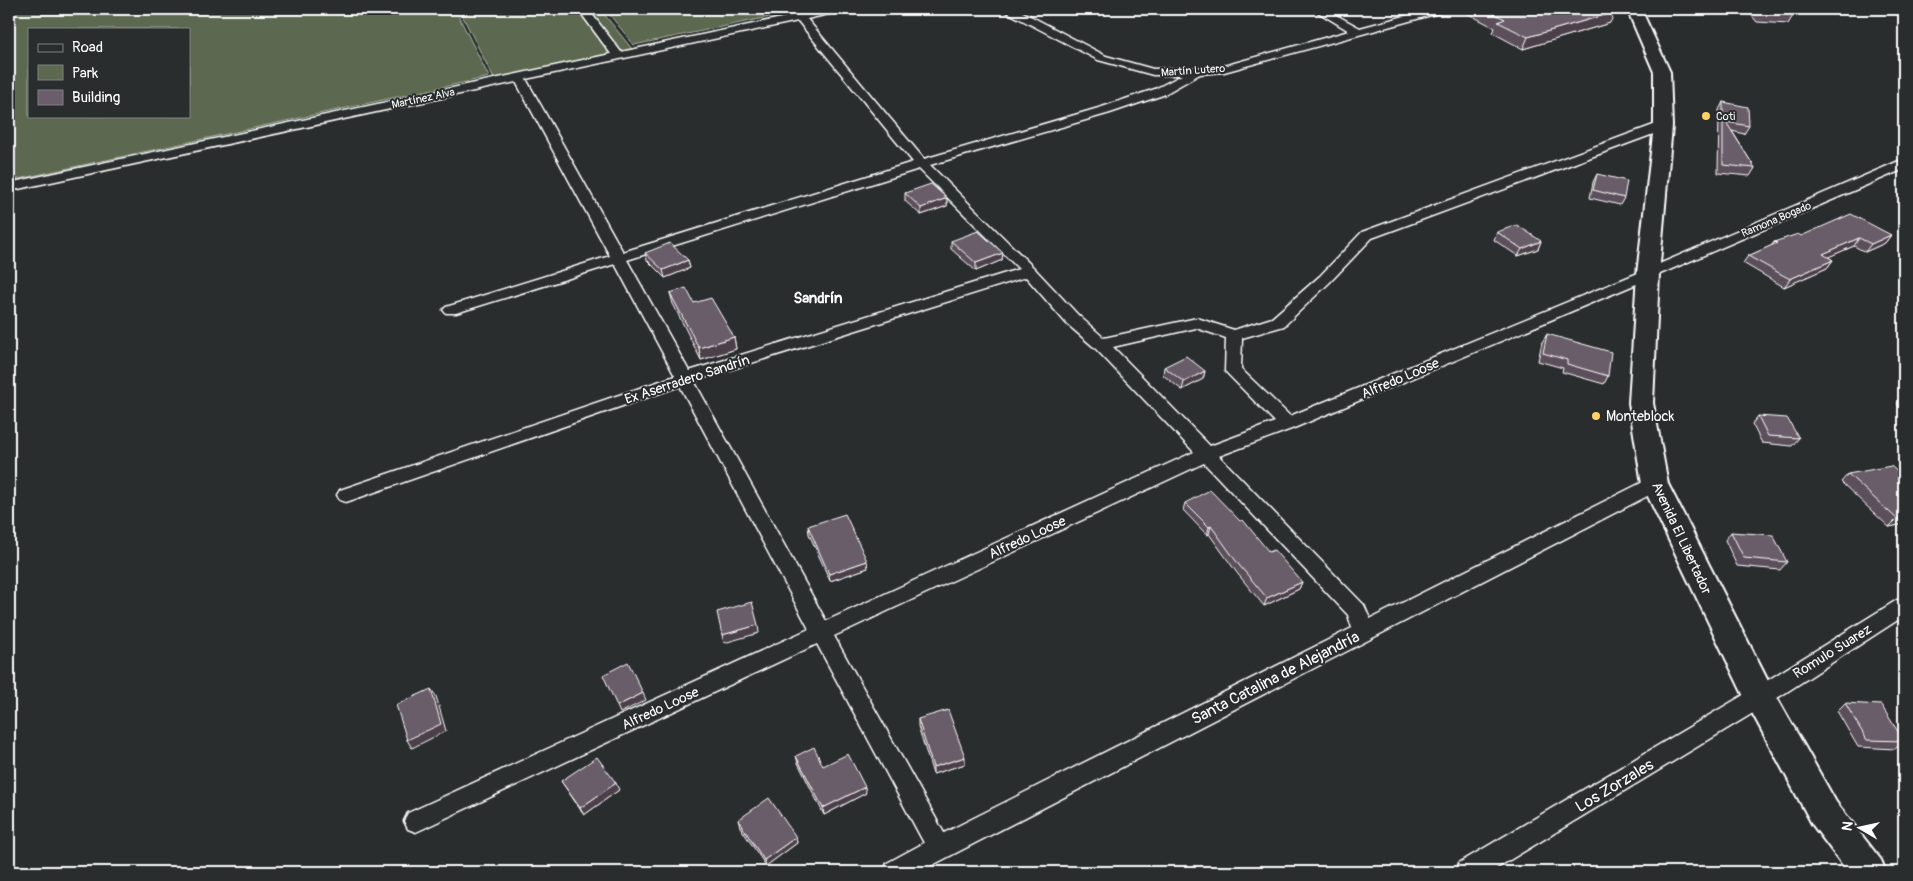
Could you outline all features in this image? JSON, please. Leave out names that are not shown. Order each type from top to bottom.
[{"type":"main road","name":"Avenida El Libertador","points":[[1634,12],[1662,72],[1664,126],[1648,274],[1641,403],[1655,484],[1760,697],[1824,813],[1869,872]]},
{"type":"street","points":[[583,9],[618,56]]},
{"type":"street","name":"Martínez Alva","points":[[9,187],[838,9]]},
{"type":"street","name":"Martín Lutero","points":[[1009,9],[1102,58],[1153,72],[1220,70],[1442,9]]},
{"type":"street","points":[[1318,9],[1359,32]]},
{"type":"street","points":[[800,17],[921,164],[1030,271],[1072,320],[1101,344],[1358,611],[1364,632]]},
{"type":"street","points":[[451,310],[921,164],[1115,107],[1159,92],[1197,71]]},
{"type":"street","points":[[519,77],[620,257],[821,633],[939,848]]},
{"type":"street","points":[[1101,344],[1197,323],[1234,335],[1278,322],[1325,279],[1367,235],[1664,126]]},
{"type":"street","name":"Ramona Bogado","points":[[1648,274],[1904,164]]},
{"type":"street","name":"Ex Aserradero Sandrín","points":[[346,495],[685,378],[1030,271]]},
{"type":"street","name":"Alfredo Loose","points":[[416,821],[1207,454],[1288,424],[1648,274]]},
{"type":"street","points":[[1234,335],[1233,371],[1288,424]]},
{"type":"street","name":"Santa Catalina de Alejandría","points":[[896,872],[939,848],[1655,484]]},
{"type":"street","name":"Romulo Suarez","points":[[1760,697],[1904,606]]},
{"type":"street","name":"Los Zorzales","points":[[1468,872],[1760,697]]},
{"type":"green space","points":[[9,9],[455,9],[489,77],[9,181]]},
{"type":"green space","points":[[459,9],[600,9],[632,49],[494,79]]},
{"type":"green space","points":[[605,9],[808,9],[634,45]]},
{"type":"building","points":[[1484,9],[1597,9],[1615,10],[1615,12],[1528,37],[1498,22],[1505,19]]},
{"type":"building","points":[[1759,9],[1789,9],[1794,14],[1762,12]]},
{"type":"building","points":[[1723,102],[1748,107],[1749,126],[1726,122],[1755,168],[1723,165]]},
{"type":"building","points":[[1597,174],[1627,181],[1624,198],[1593,190]]},
{"type":"building","points":[[931,184],[947,198],[921,208],[905,193]]},
{"type":"building","points":[[1851,214],[1891,235],[1871,244],[1859,238],[1823,254],[1833,260],[1790,279],[1748,256],[1777,243],[1774,242],[1798,234],[1801,236]]},
{"type":"building","points":[[1517,225],[1541,241],[1522,249],[1497,232]]},
{"type":"building","points":[[978,231],[1003,253],[976,263],[951,241]]},
{"type":"building","points":[[670,243],[688,260],[663,270],[645,253]]},
{"type":"building","points":[[686,288],[694,303],[711,298],[734,337],[699,348],[670,293]]},
{"type":"building","points":[[1547,334],[1611,352],[1608,376],[1567,364],[1567,360],[1543,353]]},
{"type":"building","points":[[1186,356],[1205,371],[1184,382],[1164,367]]},
{"type":"building","points":[[1758,416],[1787,418],[1799,438],[1768,436]]},
{"type":"building","points":[[1891,466],[1904,478],[1904,518],[1897,519],[1848,474]]},
{"type":"building","points":[[1210,490],[1240,521],[1243,520],[1269,552],[1274,550],[1302,582],[1267,598],[1239,565],[1211,526],[1209,527],[1185,503]]},
{"type":"building","points":[[845,514],[867,561],[829,574],[808,526]]},
{"type":"building","points":[[1731,532],[1773,535],[1787,562],[1744,558]]},
{"type":"building","points":[[752,602],[758,625],[722,635],[717,612]]},
{"type":"building","points":[[628,662],[643,693],[617,706],[603,675]]},
{"type":"building","points":[[431,689],[441,724],[407,740],[396,705]]},
{"type":"building","points":[[1845,703],[1881,705],[1904,741],[1867,740]]},
{"type":"building","points":[[948,710],[965,757],[933,767],[918,719]]},
{"type":"building","points":[[814,747],[823,766],[848,754],[865,787],[823,808],[796,756]]},
{"type":"building","points":[[597,757],[616,783],[580,808],[561,781]]},
{"type":"building","points":[[769,798],[796,837],[764,860],[738,820]]},
{"type":"place","name":"Coti","points":[[1706,116]]},
{"type":"place","name":"Monteblock","points":[[1596,416]]},
{"type":"district","name":"Sandrín","points":[[818,298]]}]
